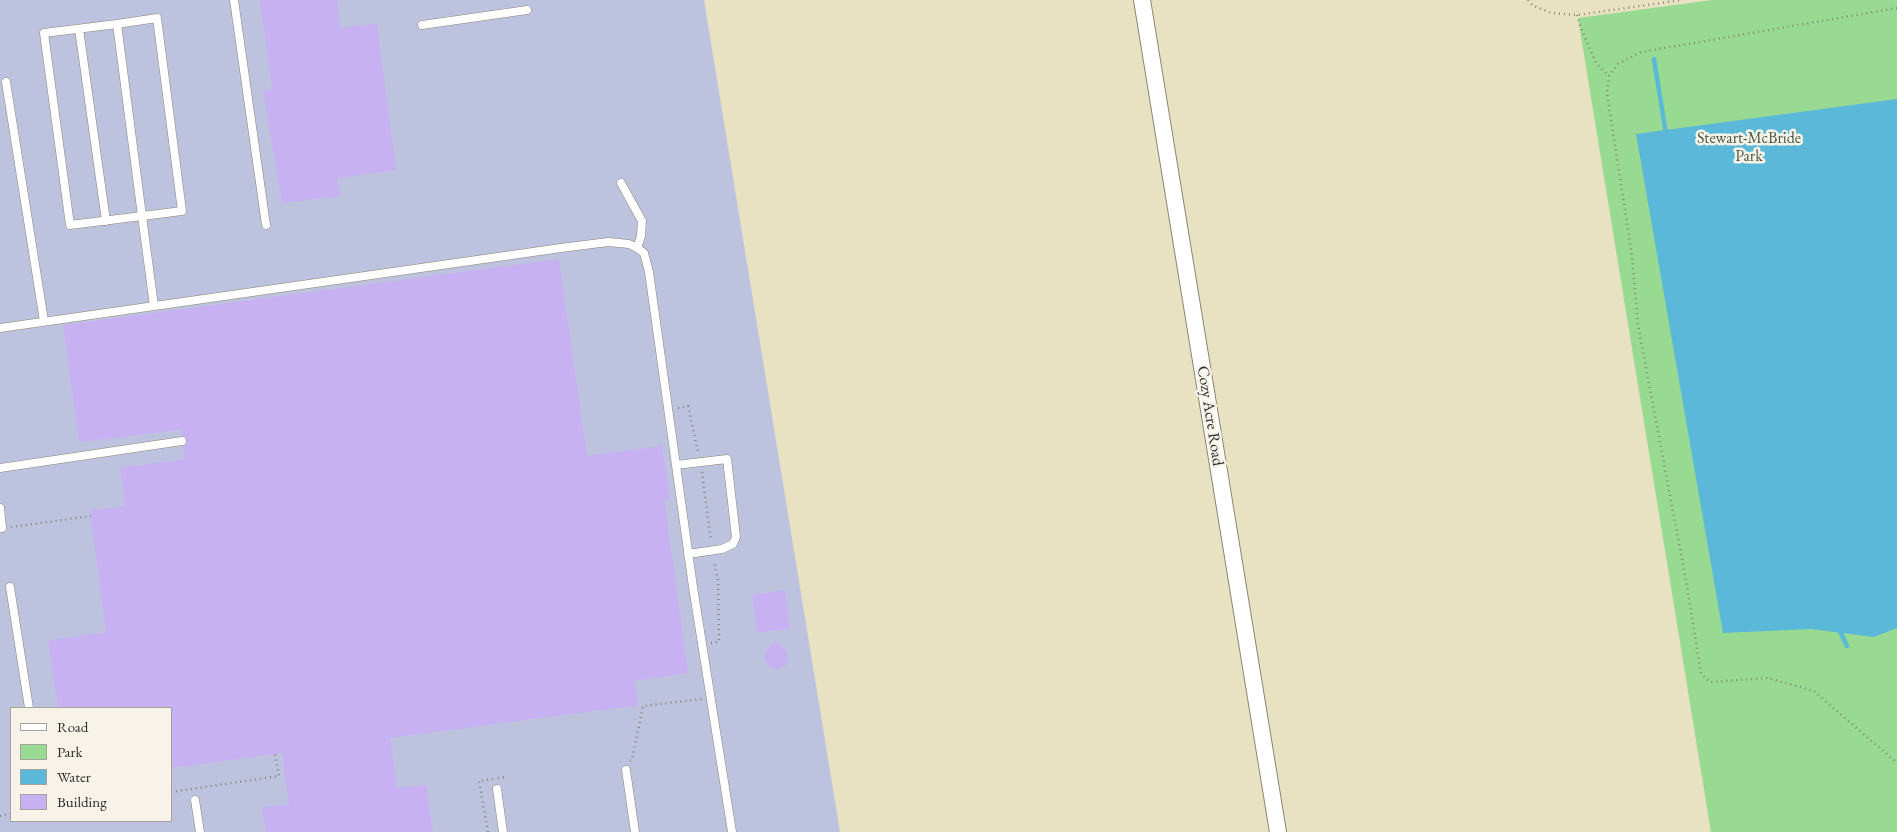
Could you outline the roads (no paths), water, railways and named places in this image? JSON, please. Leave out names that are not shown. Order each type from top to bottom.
[{"type":"street","name":"Cozy Acre Road","points":[[1142,0],[1278,832]]},
{"type":"lane","points":[[234,0],[266,225]]},
{"type":"lane","points":[[422,24],[527,10]]},
{"type":"lane","points":[[157,18],[182,211],[70,225],[44,33],[117,24],[157,18]]},
{"type":"lane","points":[[117,24],[154,306]]},
{"type":"lane","points":[[79,29],[106,220]]},
{"type":"lane","points":[[6,82],[44,321]]},
{"type":"lane","points":[[621,183],[642,221],[641,236],[637,248]]},
{"type":"lane","points":[[0,328],[608,242],[629,244],[637,248],[644,253],[649,272],[688,554],[732,832]]},
{"type":"lane","points":[[0,468],[182,441]]},
{"type":"lane","points":[[676,465],[727,459],[736,537],[733,544],[722,549],[688,554]]},
{"type":"lane","points":[[0,508],[2,528]]},
{"type":"lane","points":[[10,587],[29,707]]},
{"type":"lane","points":[[626,770],[635,832]]},
{"type":"lane","points":[[497,789],[503,832]]},
{"type":"lane","points":[[195,800],[200,832]]},
{"type":"water","points":[[1897,99],[1897,628],[1874,637],[1811,629],[1723,633],[1636,134]]},
{"type":"waterway","points":[[1654,59],[1666,134]]},
{"type":"waterway","points":[[1838,627],[1847,646]]},
{"type":"park label","name":"Stewart-McBride Park","points":[[1749,148]]}]
